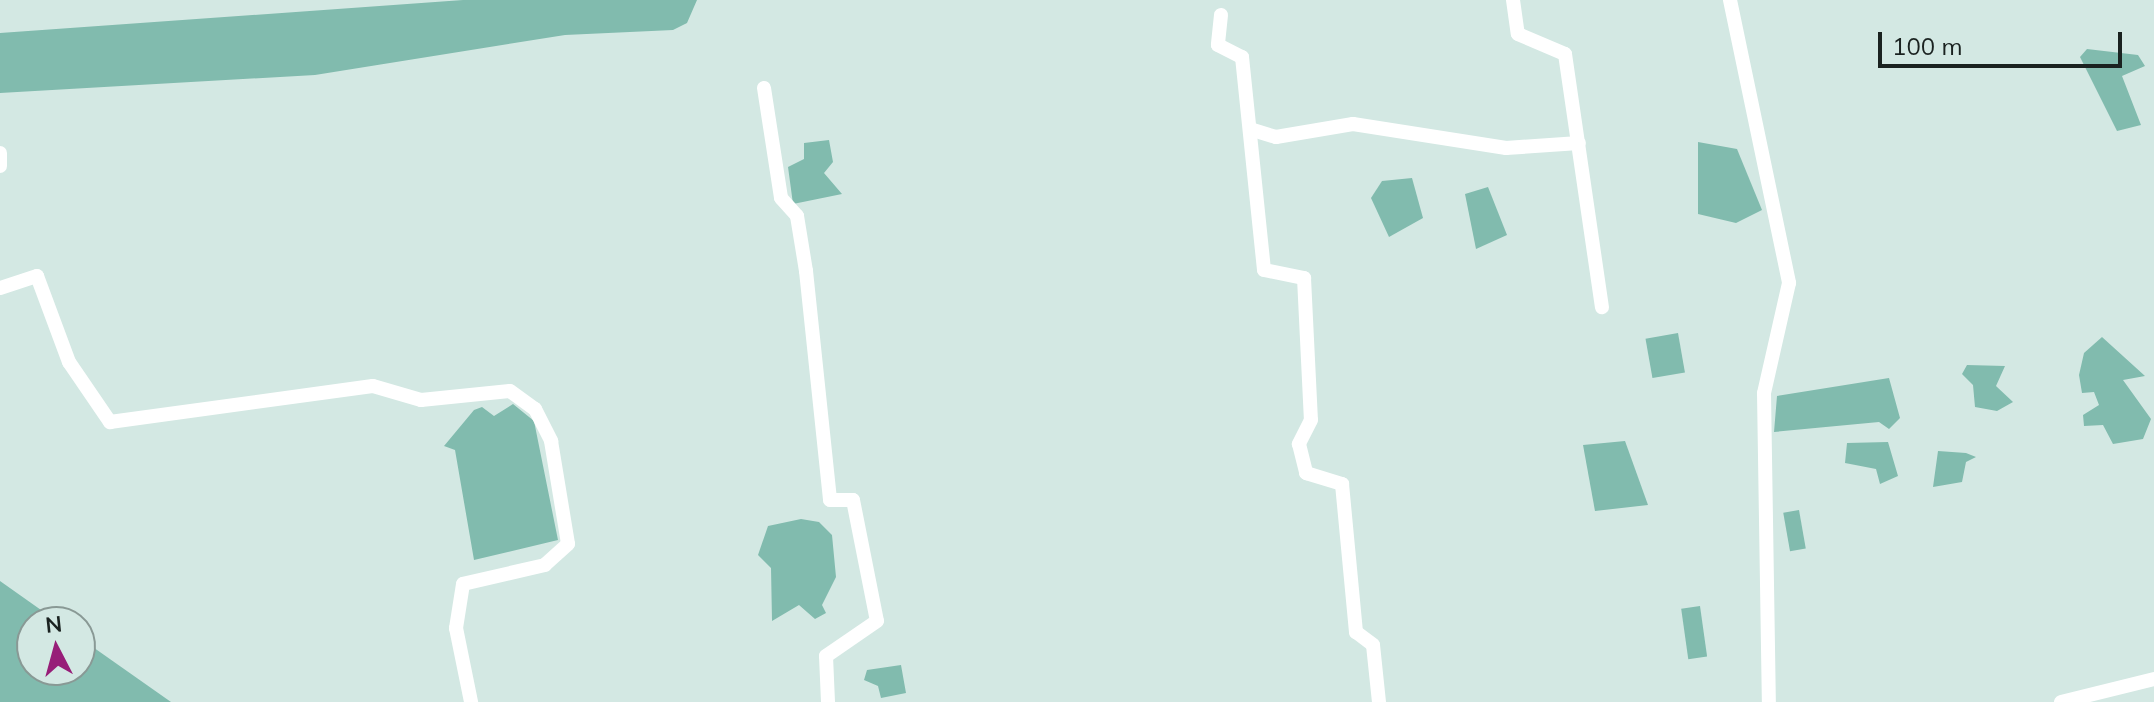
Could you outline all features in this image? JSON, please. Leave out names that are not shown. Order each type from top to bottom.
[{"type":"street","points":[[1513,0],[1518,34],[1565,54],[1602,307]]},
{"type":"street","points":[[1730,0],[1789,283],[1764,393],[1769,702]]},
{"type":"street","points":[[1221,15],[1218,45],[1242,57],[1253,130],[1264,270],[1304,278],[1311,420],[1299,444],[1306,473],[1342,484],[1356,632],[1373,645],[1379,702]]},
{"type":"street","points":[[764,88],[781,198],[797,216],[806,271],[830,500],[853,500],[877,621],[826,656],[828,702]]},
{"type":"street","points":[[1253,130],[1276,137],[1353,124],[1506,148],[1579,143]]},
{"type":"street","points":[[0,153],[0,166]]},
{"type":"street","points":[[0,288],[37,276],[69,362],[110,422],[373,386],[421,400],[510,391],[535,409],[551,441],[568,544],[545,565],[463,584],[456,628],[471,702]]},
{"type":"street","points":[[2061,702],[2154,679]]},
{"type":"shaded area","points":[[463,0],[697,0],[687,23],[673,30],[565,35],[315,75],[0,93],[0,33]]},
{"type":"shaded area","points":[[2087,49],[2138,55],[2145,66],[2122,76],[2141,125],[2117,131],[2080,57]]},
{"type":"shaded area","points":[[829,140],[833,162],[824,173],[842,194],[793,204],[788,167],[804,159],[804,143]]},
{"type":"shaded area","points":[[1698,142],[1737,149],[1762,210],[1736,223],[1698,214]]},
{"type":"shaded area","points":[[1412,178],[1423,218],[1389,237],[1371,198],[1382,181]]},
{"type":"shaded area","points":[[1488,187],[1507,235],[1476,249],[1465,194]]},
{"type":"shaded area","points":[[1678,333],[1685,372],[1652,378],[1646,339]]},
{"type":"shaded area","points":[[2102,337],[2145,376],[2123,380],[2151,419],[2143,439],[2113,444],[2103,425],[2084,426],[2083,415],[2099,405],[2094,392],[2082,393],[2079,375],[2084,353]]},
{"type":"shaded area","points":[[1967,365],[2005,366],[1996,386],[2013,402],[1997,411],[1975,407],[1973,385],[1962,374]]},
{"type":"shaded area","points":[[1889,378],[1900,418],[1889,429],[1879,422],[1774,432],[1777,396]]},
{"type":"shaded area","points":[[513,404],[534,421],[558,540],[474,560],[455,450],[444,446],[474,410],[482,407],[494,416]]},
{"type":"shaded area","points":[[1625,441],[1648,505],[1595,511],[1583,445]]},
{"type":"shaded area","points":[[1888,442],[1898,476],[1880,484],[1876,469],[1845,463],[1847,443]]},
{"type":"shaded area","points":[[1938,451],[1976,457],[1966,462],[1962,482],[1933,487]]},
{"type":"shaded area","points":[[1799,510],[1806,548],[1790,551],[1783,513]]},
{"type":"shaded area","points":[[801,519],[819,522],[832,535],[836,577],[822,605],[826,613],[815,619],[799,605],[772,621],[771,568],[758,555],[768,526]]},
{"type":"shaded area","points":[[0,581],[35,606],[16,606],[16,686],[96,686],[96,649],[171,702],[0,702]]},
{"type":"shaded area","points":[[1700,606],[1707,657],[1688,659],[1681,609]]},
{"type":"shaded area","points":[[901,665],[906,693],[881,698],[878,686],[864,680],[867,670]]}]
